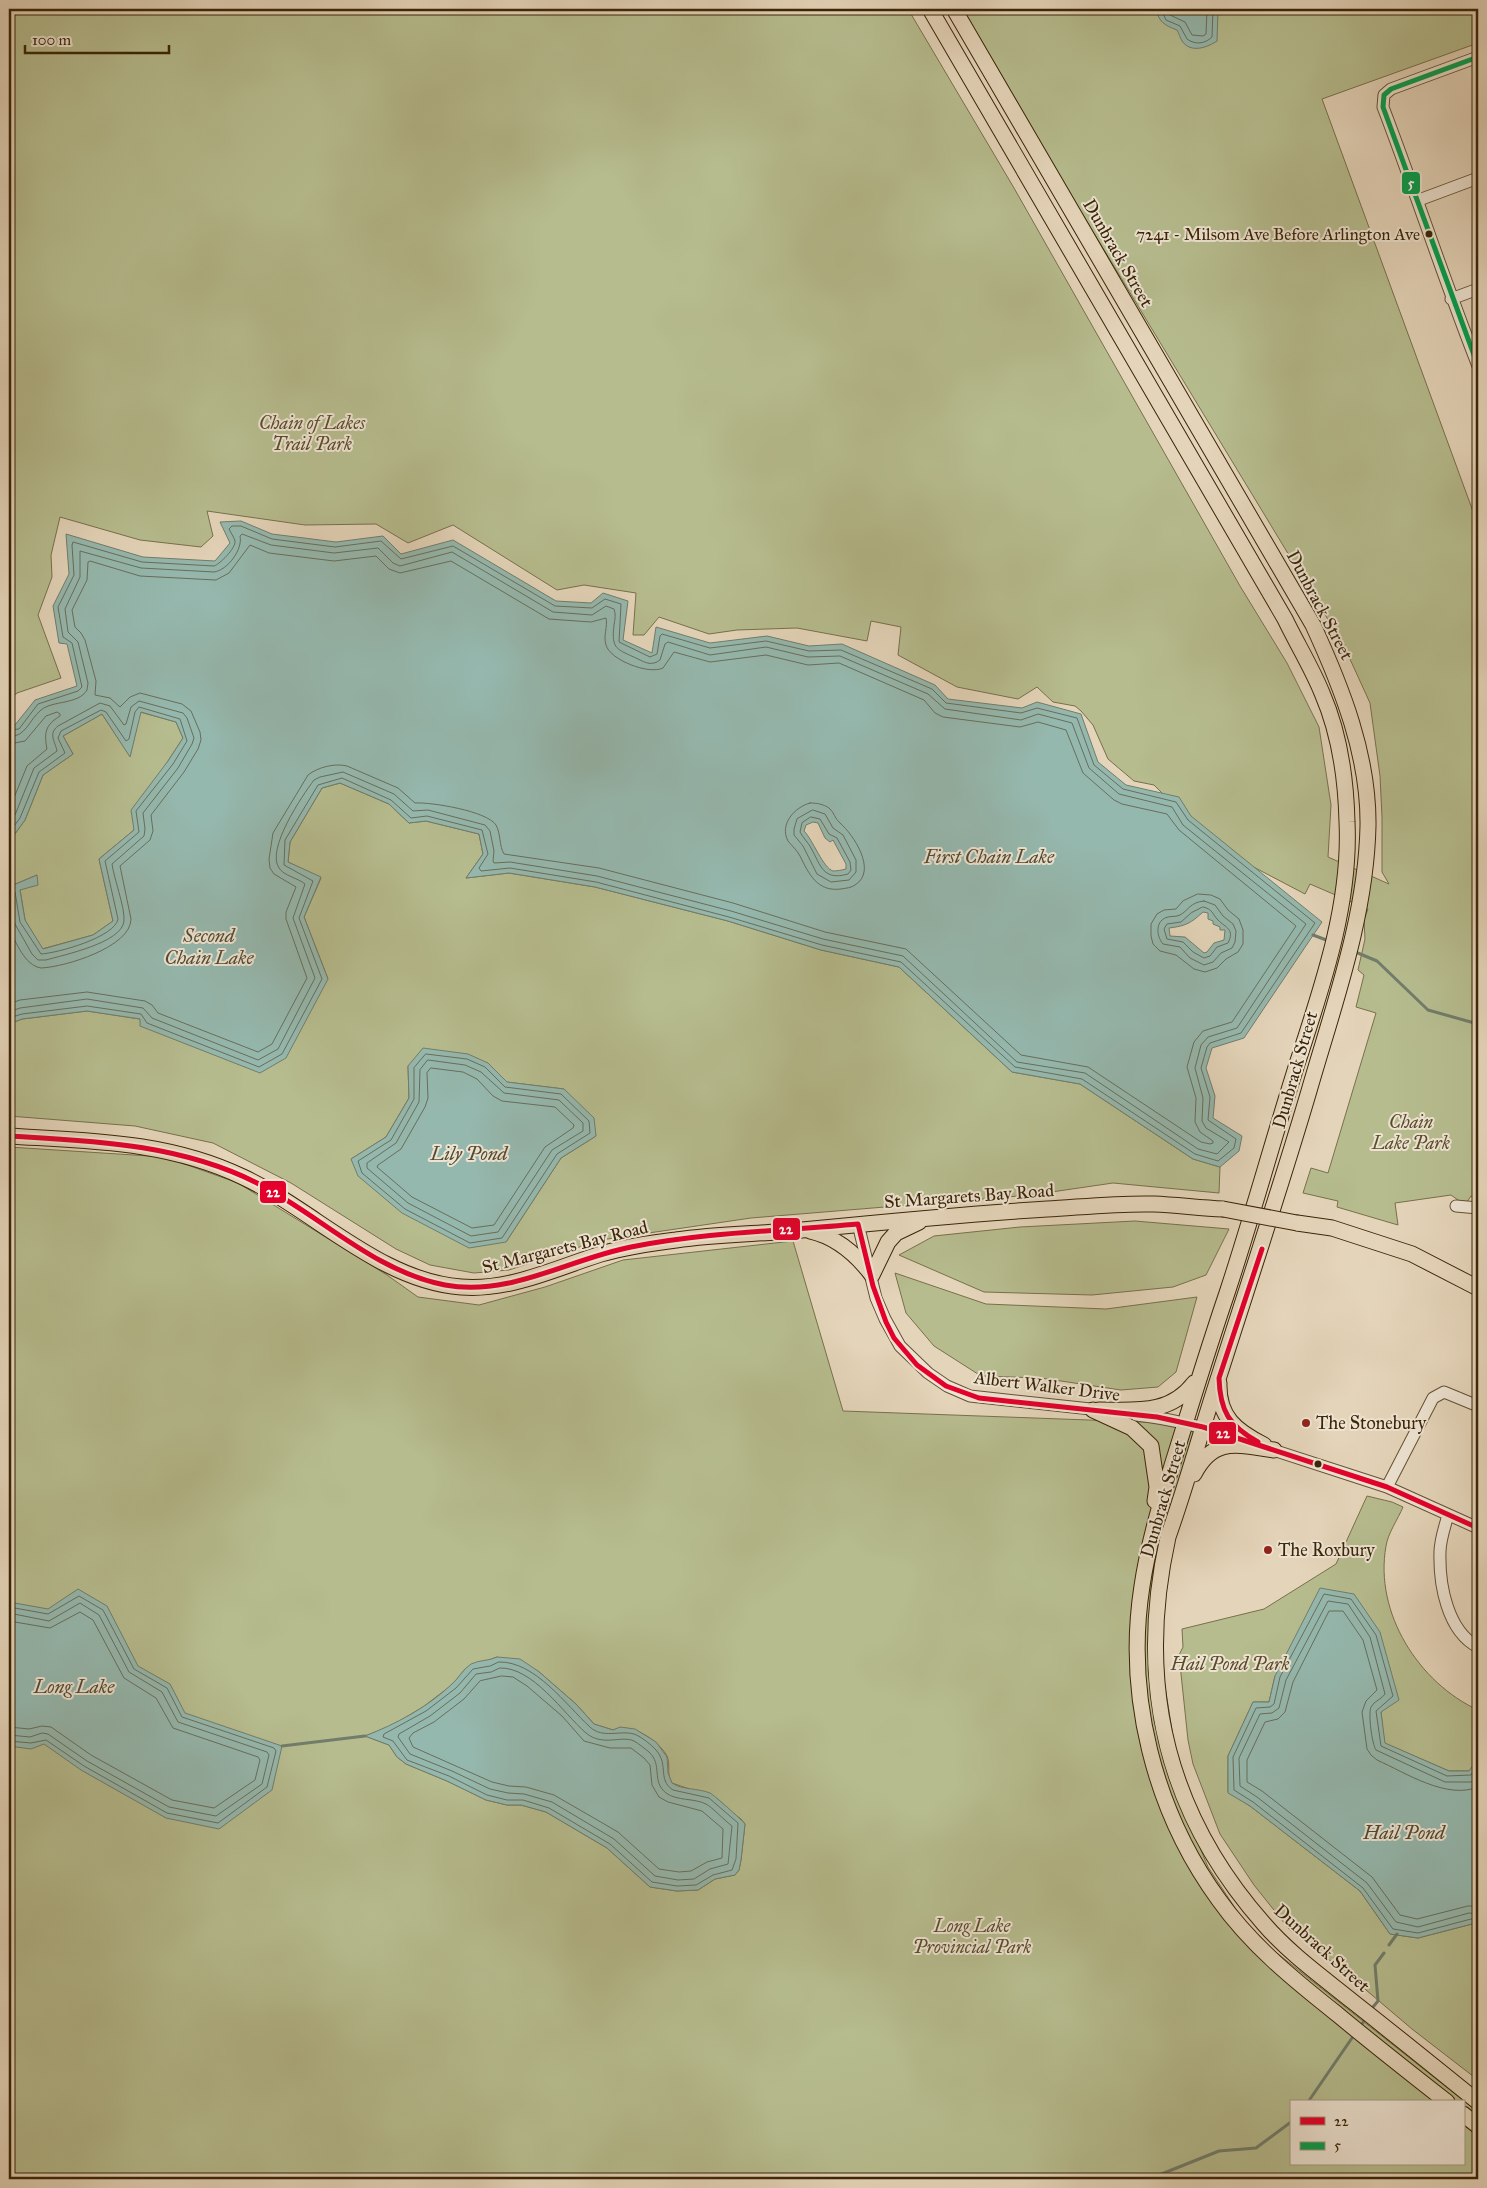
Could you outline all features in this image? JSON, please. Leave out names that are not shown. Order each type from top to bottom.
[{"type":"main road","name":"Dunbrack Street","points":[[930,9],[1285,619],[1324,695],[1342,765],[1348,823],[1345,877],[1340,912],[1318,994],[1242,1249],[1199,1375],[1154,1530],[1144,1570],[1139,1605],[1137,1641],[1140,1695],[1149,1748],[1159,1783],[1188,1850],[1218,1899],[1243,1930],[1270,1958],[1316,1998],[1444,2100]]},
{"type":"main road","name":"Dunbrack Street","points":[[954,9],[1317,633],[1336,674],[1358,748],[1366,790],[1368,826],[1363,885],[1358,916],[1282,1181],[1168,1537],[1158,1592],[1154,1647],[1164,1730],[1178,1783],[1200,1834],[1230,1881],[1264,1924],[1311,1968],[1478,2102]]},
{"type":"main road","name":"St Margarets Bay Road","points":[[9,1136],[134,1144],[163,1149],[202,1160],[240,1175],[276,1193],[341,1238],[389,1265],[422,1279],[454,1287],[488,1287],[512,1283],[606,1253],[675,1240],[924,1218],[1119,1204],[1155,1204],[1223,1209],[1332,1228],[1412,1254],[1478,1288]]},
{"type":"main road","points":[[799,1230],[819,1233],[844,1246],[872,1275],[888,1242],[896,1233],[924,1218]]},
{"type":"main road","points":[[1093,1410],[1146,1410],[1158,1408],[1170,1404],[1184,1395],[1199,1375]]},
{"type":"main road","points":[[1219,1375],[1218,1393],[1228,1419],[1243,1434],[1274,1450]]},
{"type":"main road","points":[[1093,1410],[1132,1428],[1151,1446],[1157,1488],[1154,1530]]},
{"type":"main road","points":[[1182,1496],[1199,1465],[1207,1454],[1214,1450],[1225,1446],[1239,1446],[1274,1450]]},
{"type":"main road","points":[[1464,2115],[1478,2126]]},
{"type":"street","points":[[1478,57],[1391,89],[1384,95],[1383,107],[1419,200],[1451,299],[1478,366]]},
{"type":"street","points":[[1419,200],[1478,178]]},
{"type":"street","points":[[1451,299],[1478,289]]},
{"type":"street","points":[[1456,1206],[1478,1208]]},
{"type":"street","name":"Albert Walker Drive","points":[[858,1224],[881,1312],[896,1340],[916,1363],[940,1382],[979,1398],[1157,1417],[1203,1427],[1387,1486],[1478,1528]]},
{"type":"street","points":[[1387,1486],[1433,1398],[1444,1392],[1478,1406]]},
{"type":"street","points":[[1448,1514],[1440,1550],[1440,1576],[1452,1620],[1471,1643],[1478,1647]]},
{"type":"green space","points":[[9,9],[908,9],[1014,188],[1240,586],[1287,663],[1319,727],[1331,805],[1328,857],[1389,884],[1382,872],[1380,776],[1370,703],[1344,646],[1075,202],[963,9],[1478,9],[1478,43],[1322,99],[1478,525],[1478,1198],[1471,1196],[1465,1205],[1451,1195],[1395,1203],[1398,1225],[1337,1207],[1338,1201],[1303,1193],[1311,1168],[1328,1173],[1376,1013],[1356,1007],[1364,975],[1358,970],[1365,939],[1364,920],[1368,909],[1310,884],[1305,894],[1244,862],[1170,801],[1154,785],[1134,781],[1108,759],[1093,725],[1075,706],[1053,702],[1037,687],[1018,699],[957,687],[898,655],[901,627],[871,621],[867,641],[797,628],[737,630],[709,634],[659,617],[644,635],[633,635],[636,593],[584,585],[557,590],[453,525],[408,543],[376,524],[305,525],[207,511],[213,536],[201,547],[140,540],[60,517],[51,555],[52,577],[38,615],[61,678],[17,693],[9,700]]},
{"type":"green space","points":[[140,712],[176,722],[183,738],[168,761],[134,830],[99,859],[113,921],[93,935],[42,949],[25,920],[20,890],[37,875],[11,886],[9,885],[9,842],[25,820],[43,775],[73,754],[63,736],[102,714],[130,756]]},
{"type":"green space","points":[[340,783],[389,804],[409,823],[426,821],[479,834],[483,854],[466,878],[509,873],[595,887],[728,921],[821,950],[899,967],[1012,1072],[1080,1084],[1193,1159],[1220,1167],[1219,1193],[1113,1183],[1031,1195],[751,1218],[601,1240],[509,1270],[474,1273],[430,1265],[396,1249],[291,1183],[213,1143],[135,1126],[9,1116],[9,1024],[22,1019],[87,1011],[140,1019],[328,979],[304,917],[321,878],[288,862],[290,842],[322,788]],"holes":[[[488,1063],[506,1082],[564,1089],[596,1136],[561,1158],[506,1242],[351,1159],[386,1137],[409,1098],[408,1066]]]},
{"type":"green space","name":"Long Lake Provincial Park","points":[[9,1147],[165,1157],[238,1183],[387,1275],[418,1297],[479,1305],[545,1287],[623,1260],[793,1241],[843,1411],[1198,1424],[1154,1617],[1185,1812],[1208,1867],[1241,1917],[1268,1946],[1463,2100],[1290,2100],[1290,2166],[1464,2166],[1464,2101],[1478,2112],[1478,2179],[9,2179]],"holes":[[[497,1657],[538,1671],[576,1704],[594,1724],[613,1730],[620,1728],[636,1730],[651,1739],[667,1756],[669,1776],[672,1783],[718,1799],[741,1819],[745,1824],[741,1860],[739,1870],[735,1875],[715,1879],[698,1890],[677,1891],[650,1887],[607,1848],[546,1812],[521,1805],[507,1805],[486,1800],[406,1764],[397,1757],[389,1745],[365,1736],[391,1726],[423,1707],[453,1684],[465,1669]]]},
{"type":"green space","points":[[1135,1221],[1229,1229],[1206,1275],[1173,1287],[1092,1295],[984,1292],[899,1255],[934,1236],[1020,1227]]},
{"type":"green space","points":[[895,1273],[986,1304],[1106,1309],[1197,1297],[1176,1372],[1158,1387],[1121,1390],[1041,1378],[981,1376],[934,1346],[906,1313]]},
{"type":"green space","name":"Hail Pond Park","points":[[1367,1496],[1392,1502],[1403,1507],[1387,1541],[1384,1571],[1387,1596],[1394,1620],[1405,1643],[1420,1664],[1437,1682],[1457,1698],[1478,1710],[1478,1758],[1470,1771],[1449,1771],[1384,1743],[1381,1712],[1275,1676],[1269,1702],[1253,1702],[1228,1756],[1228,1792],[1250,1806],[1360,1891],[1390,1934],[1418,1938],[1472,1924],[1478,1928],[1478,2080],[1289,1929],[1254,1885],[1220,1834],[1193,1764],[1188,1740],[1179,1655],[1183,1647],[1182,1629],[1264,1609],[1336,1564]]},
{"type":"water","points":[[1156,9],[1218,9],[1217,41],[1200,48],[1186,45],[1177,30],[1165,25]]},
{"type":"water","name":"First Chain Lake","points":[[241,521],[272,534],[336,542],[383,536],[401,554],[453,540],[556,601],[591,603],[603,593],[628,601],[623,640],[652,653],[656,627],[710,643],[767,636],[809,646],[842,644],[935,685],[948,699],[1022,708],[1037,702],[1081,714],[1098,762],[1126,785],[1179,797],[1191,816],[1322,922],[1244,1038],[1212,1048],[1206,1068],[1215,1096],[1213,1118],[1242,1136],[1239,1151],[1220,1167],[1193,1159],[1080,1084],[1012,1072],[899,967],[821,950],[728,921],[595,887],[509,873],[466,878],[483,854],[479,834],[426,821],[409,823],[389,804],[340,783],[322,788],[290,842],[288,862],[321,877],[304,917],[328,979],[286,1058],[260,1073],[140,1026],[140,1019],[87,1011],[22,1019],[9,1024],[9,885],[11,886],[37,875],[38,885],[20,890],[25,920],[43,949],[93,935],[113,921],[99,859],[134,830],[131,810],[183,738],[176,722],[141,712],[130,757],[102,714],[63,736],[73,754],[43,775],[25,820],[9,842],[9,726],[15,725],[35,700],[77,686],[67,644],[59,643],[53,606],[69,574],[66,534],[143,557],[215,561],[230,543],[220,522]],"holes":[[[813,822],[818,823],[825,838],[830,842],[833,840],[846,864],[846,869],[833,871],[826,865],[804,831],[806,825]],[[1203,912],[1208,913],[1208,919],[1220,927],[1220,930],[1225,930],[1224,940],[1214,943],[1204,953],[1185,937],[1170,936],[1169,928],[1188,923]]]},
{"type":"water","name":"Lily Pond","points":[[423,1048],[468,1054],[488,1063],[507,1082],[564,1089],[594,1118],[596,1136],[561,1158],[506,1242],[469,1248],[402,1213],[358,1176],[351,1159],[386,1137],[409,1098],[408,1066]]},
{"type":"water","name":"Hail Pond","points":[[1320,1588],[1354,1594],[1380,1632],[1399,1700],[1381,1712],[1385,1743],[1449,1771],[1469,1771],[1478,1758],[1478,1928],[1472,1924],[1418,1938],[1390,1934],[1360,1891],[1250,1806],[1228,1793],[1228,1756],[1253,1702],[1269,1702],[1275,1676]]},
{"type":"water","name":"Long Lake","points":[[78,1589],[107,1606],[138,1666],[170,1684],[185,1713],[282,1746],[272,1790],[219,1829],[166,1818],[81,1770],[44,1744],[31,1749],[9,1746],[9,1602],[48,1609]]},
{"type":"water","points":[[497,1657],[520,1659],[538,1671],[576,1704],[594,1724],[613,1730],[620,1727],[635,1729],[656,1742],[667,1757],[668,1773],[672,1783],[680,1787],[710,1793],[734,1813],[745,1824],[741,1860],[739,1870],[735,1875],[715,1879],[698,1890],[677,1891],[650,1887],[607,1848],[546,1812],[521,1805],[507,1805],[486,1800],[406,1764],[397,1757],[389,1745],[365,1736],[400,1720],[433,1700],[471,1664]]},
{"type":"waterway","points":[[1313,935],[1329,941]]},
{"type":"waterway","points":[[1353,951],[1377,961],[1428,1010],[1478,1024]]},
{"type":"waterway","points":[[282,1746],[365,1736]]},
{"type":"waterway","points":[[1389,1945],[1397,1934]]},
{"type":"waterway","points":[[1373,2007],[1378,2001],[1375,1965],[1384,1953]]},
{"type":"waterway","points":[[1309,2100],[1352,2038]]},
{"type":"waterway","points":[[1149,2179],[1219,2151],[1256,2148],[1290,2123]]},
{"type":"transit line","name":"5","points":[[1478,57],[1391,89],[1384,95],[1383,107],[1478,366]]},
{"type":"transit line","name":"22","points":[[9,1136],[73,1140],[136,1147],[167,1152],[228,1170],[280,1196],[370,1255],[394,1268],[419,1278],[445,1285],[493,1286],[539,1275],[608,1253],[659,1242],[716,1235],[858,1224],[873,1286],[894,1338],[917,1365],[946,1386],[979,1398],[1157,1417],[1203,1427],[1387,1487],[1478,1528]]},
{"type":"transit line","name":"22","points":[[1258,1442],[1240,1430],[1228,1416],[1221,1400],[1219,1378],[1262,1249]]},
{"type":"place","name":"7241 - Milsom Ave Before Arlington Ave","points":[[1429,234]]},
{"type":"place","name":"The Stonebury","points":[[1306,1423]]},
{"type":"place","name":"The Roxbury","points":[[1268,1550]]},
{"type":"park label","name":"Chain of Lakes Trail Park","points":[[312,433]]},
{"type":"park label","name":"Chain Lake Park","points":[[1411,1132]]},
{"type":"water label","name":"Second Chain Lake","points":[[209,946]]}]
